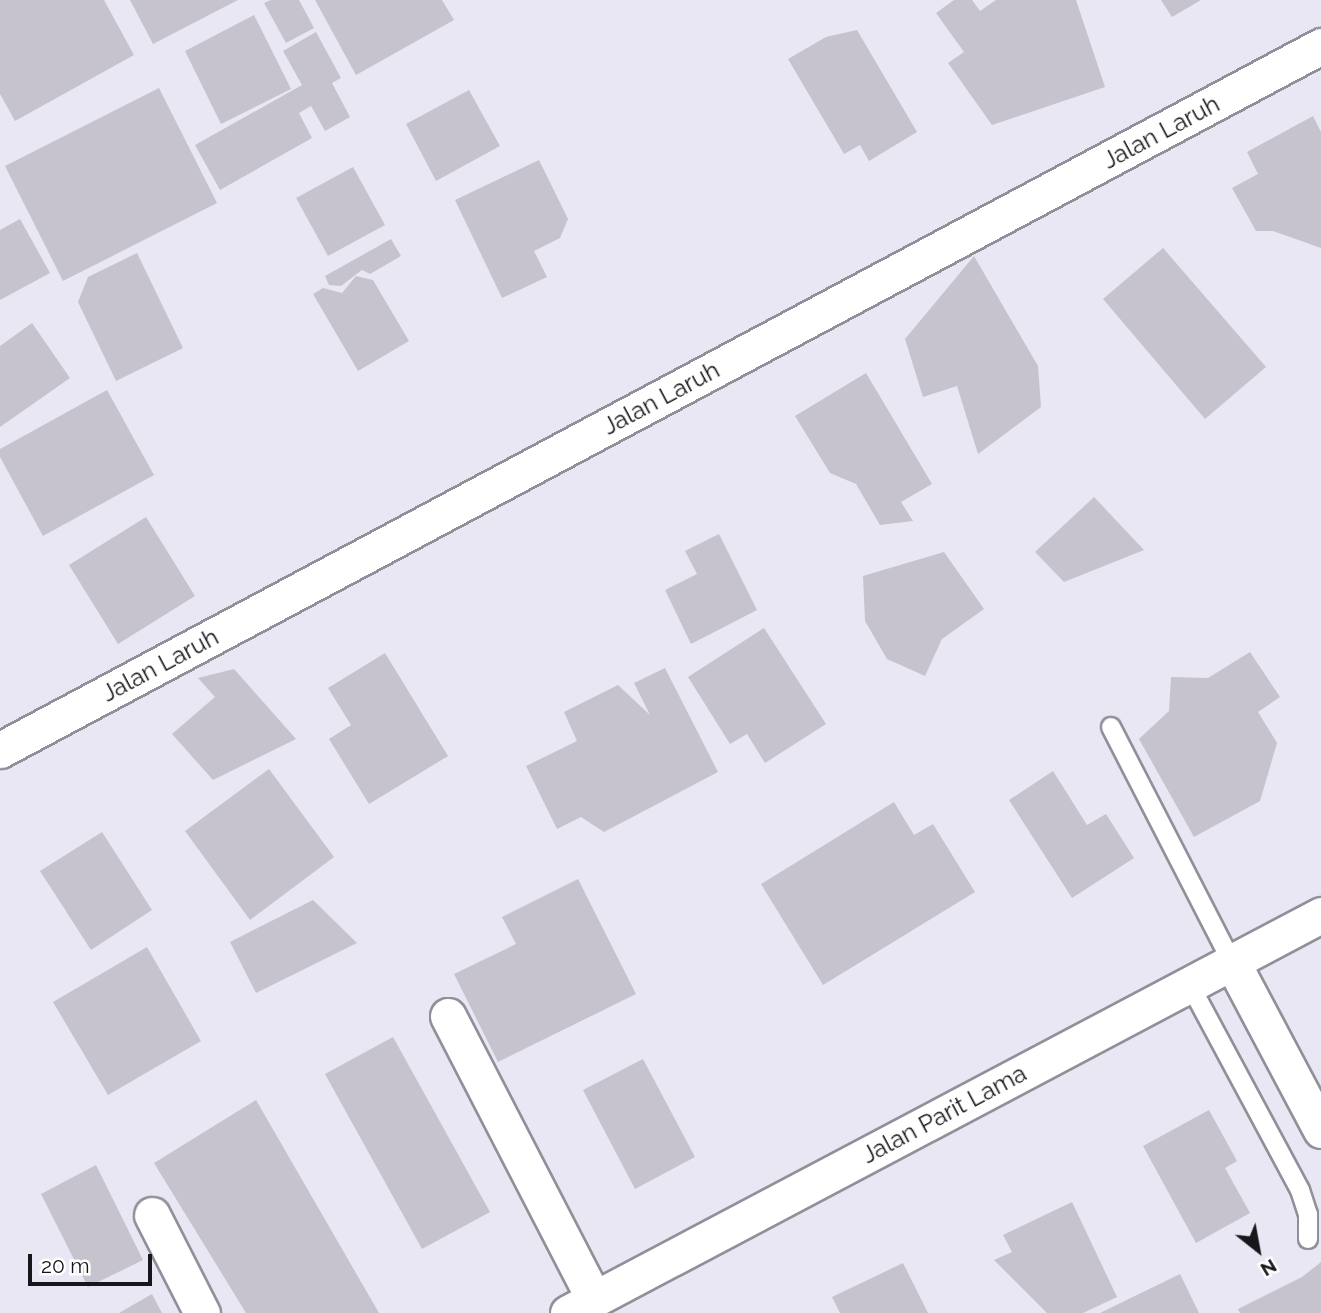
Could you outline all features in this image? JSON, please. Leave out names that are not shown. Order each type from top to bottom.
[{"type":"street","name":"Jalan Laruh","points":[[0,750],[1321,46]]},
{"type":"street","name":"Jalan Parit Lama","points":[[581,1306],[1321,915]]},
{"type":"street","points":[[1232,962],[1321,1130]]},
{"type":"street","points":[[448,1016],[581,1306]]},
{"type":"street","points":[[152,1215],[202,1313]]},
{"type":"lane","points":[[1111,727],[1232,962]]},
{"type":"lane","points":[[1190,985],[1300,1190],[1308,1214],[1308,1238]]},
{"type":"building","points":[[0,0],[104,0],[134,55],[15,121],[0,94]]},
{"type":"building","points":[[130,0],[238,0],[153,44]]},
{"type":"building","points":[[271,0],[299,0],[314,28],[286,43],[264,3]]},
{"type":"building","points":[[315,0],[442,0],[454,20],[356,75]]},
{"type":"building","points":[[954,0],[972,0],[980,11],[996,0],[1076,0],[1105,87],[992,125],[948,63],[964,52],[936,13]]},
{"type":"building","points":[[1161,0],[1201,0],[1172,17]]},
{"type":"building","points":[[254,15],[291,89],[221,124],[185,51]]},
{"type":"building","points":[[857,30],[917,132],[869,161],[860,145],[844,154],[788,59],[826,37]]},
{"type":"building","points":[[316,32],[341,78],[332,83],[350,117],[325,131],[311,106],[299,113],[312,138],[220,190],[195,145],[302,85],[283,51]]},
{"type":"building","points":[[159,88],[217,203],[63,281],[5,166]]},
{"type":"building","points":[[469,90],[500,146],[436,181],[406,124]]},
{"type":"building","points":[[1313,116],[1321,132],[1321,248],[1273,231],[1256,231],[1232,188],[1258,174],[1247,152]]},
{"type":"building","points":[[539,160],[568,219],[560,238],[534,251],[547,277],[502,298],[455,200]]},
{"type":"building","points":[[353,167],[385,225],[328,256],[296,198]]},
{"type":"building","points":[[20,219],[50,273],[0,300],[0,230]]},
{"type":"building","points":[[391,239],[401,256],[370,274],[362,270],[341,286],[329,285],[325,276]]},
{"type":"building","points":[[1163,248],[1266,367],[1205,419],[1103,299]]},
{"type":"building","points":[[137,253],[183,348],[116,381],[78,302],[88,277]]},
{"type":"building","points":[[974,256],[1038,366],[1041,407],[978,454],[957,386],[923,397],[905,339]]},
{"type":"building","points":[[356,276],[373,280],[409,341],[358,371],[313,294],[323,288],[342,293]]},
{"type":"building","points":[[32,323],[70,378],[0,427],[0,346]]},
{"type":"building","points":[[866,373],[932,484],[901,502],[913,521],[880,525],[856,484],[830,473],[795,416]]},
{"type":"building","points":[[107,390],[154,475],[43,536],[0,457],[0,449]]},
{"type":"building","points":[[1094,497],[1144,550],[1064,582],[1035,552]]},
{"type":"building","points":[[146,517],[195,596],[118,644],[69,565]]},
{"type":"building","points":[[719,534],[757,610],[691,644],[665,590],[697,574],[685,551]]},
{"type":"building","points":[[944,552],[984,609],[942,639],[925,676],[887,659],[865,621],[863,576]]},
{"type":"building","points":[[764,628],[826,724],[765,763],[747,734],[730,744],[688,677]]},
{"type":"building","points":[[1250,652],[1280,697],[1258,712],[1277,743],[1260,801],[1194,837],[1139,739],[1169,711],[1171,677],[1208,678]]},
{"type":"building","points":[[385,653],[448,756],[369,804],[329,739],[351,725],[328,688]]},
{"type":"building","points":[[665,668],[718,772],[604,832],[581,817],[557,829],[526,766],[577,741],[564,712],[618,685],[650,715],[634,683]]},
{"type":"building","points":[[234,669],[296,739],[213,780],[172,734],[215,697],[198,678]]},
{"type":"building","points":[[269,769],[334,857],[250,920],[185,831]]},
{"type":"building","points":[[1053,771],[1087,825],[1106,814],[1134,858],[1072,898],[1009,800]]},
{"type":"building","points":[[894,802],[914,835],[933,824],[975,892],[823,985],[761,884]]},
{"type":"building","points":[[102,832],[152,910],[91,950],[40,871]]},
{"type":"building","points":[[578,879],[636,994],[498,1062],[454,974],[516,944],[502,917]]},
{"type":"building","points":[[313,900],[357,943],[256,993],[230,942]]},
{"type":"building","points":[[147,947],[201,1041],[108,1095],[53,1002]]},
{"type":"building","points":[[393,1037],[490,1212],[422,1249],[325,1074]]},
{"type":"building","points":[[643,1059],[695,1157],[635,1189],[583,1090]]},
{"type":"building","points":[[256,1100],[379,1313],[246,1313],[154,1163]]},
{"type":"building","points":[[1209,1110],[1237,1161],[1225,1168],[1250,1213],[1196,1243],[1143,1146]]},
{"type":"building","points":[[96,1165],[143,1260],[88,1287],[41,1194]]},
{"type":"building","points":[[1072,1202],[1117,1297],[1083,1313],[1047,1313],[994,1260],[1012,1252],[1003,1235]]},
{"type":"building","points":[[1321,1262],[1321,1313],[1240,1313],[1238,1309],[1302,1277]]},
{"type":"building","points":[[903,1263],[928,1313],[840,1313],[832,1297]]},
{"type":"building","points":[[1180,1274],[1199,1313],[1100,1313]]},
{"type":"building","points":[[152,1294],[162,1313],[119,1313]]}]
